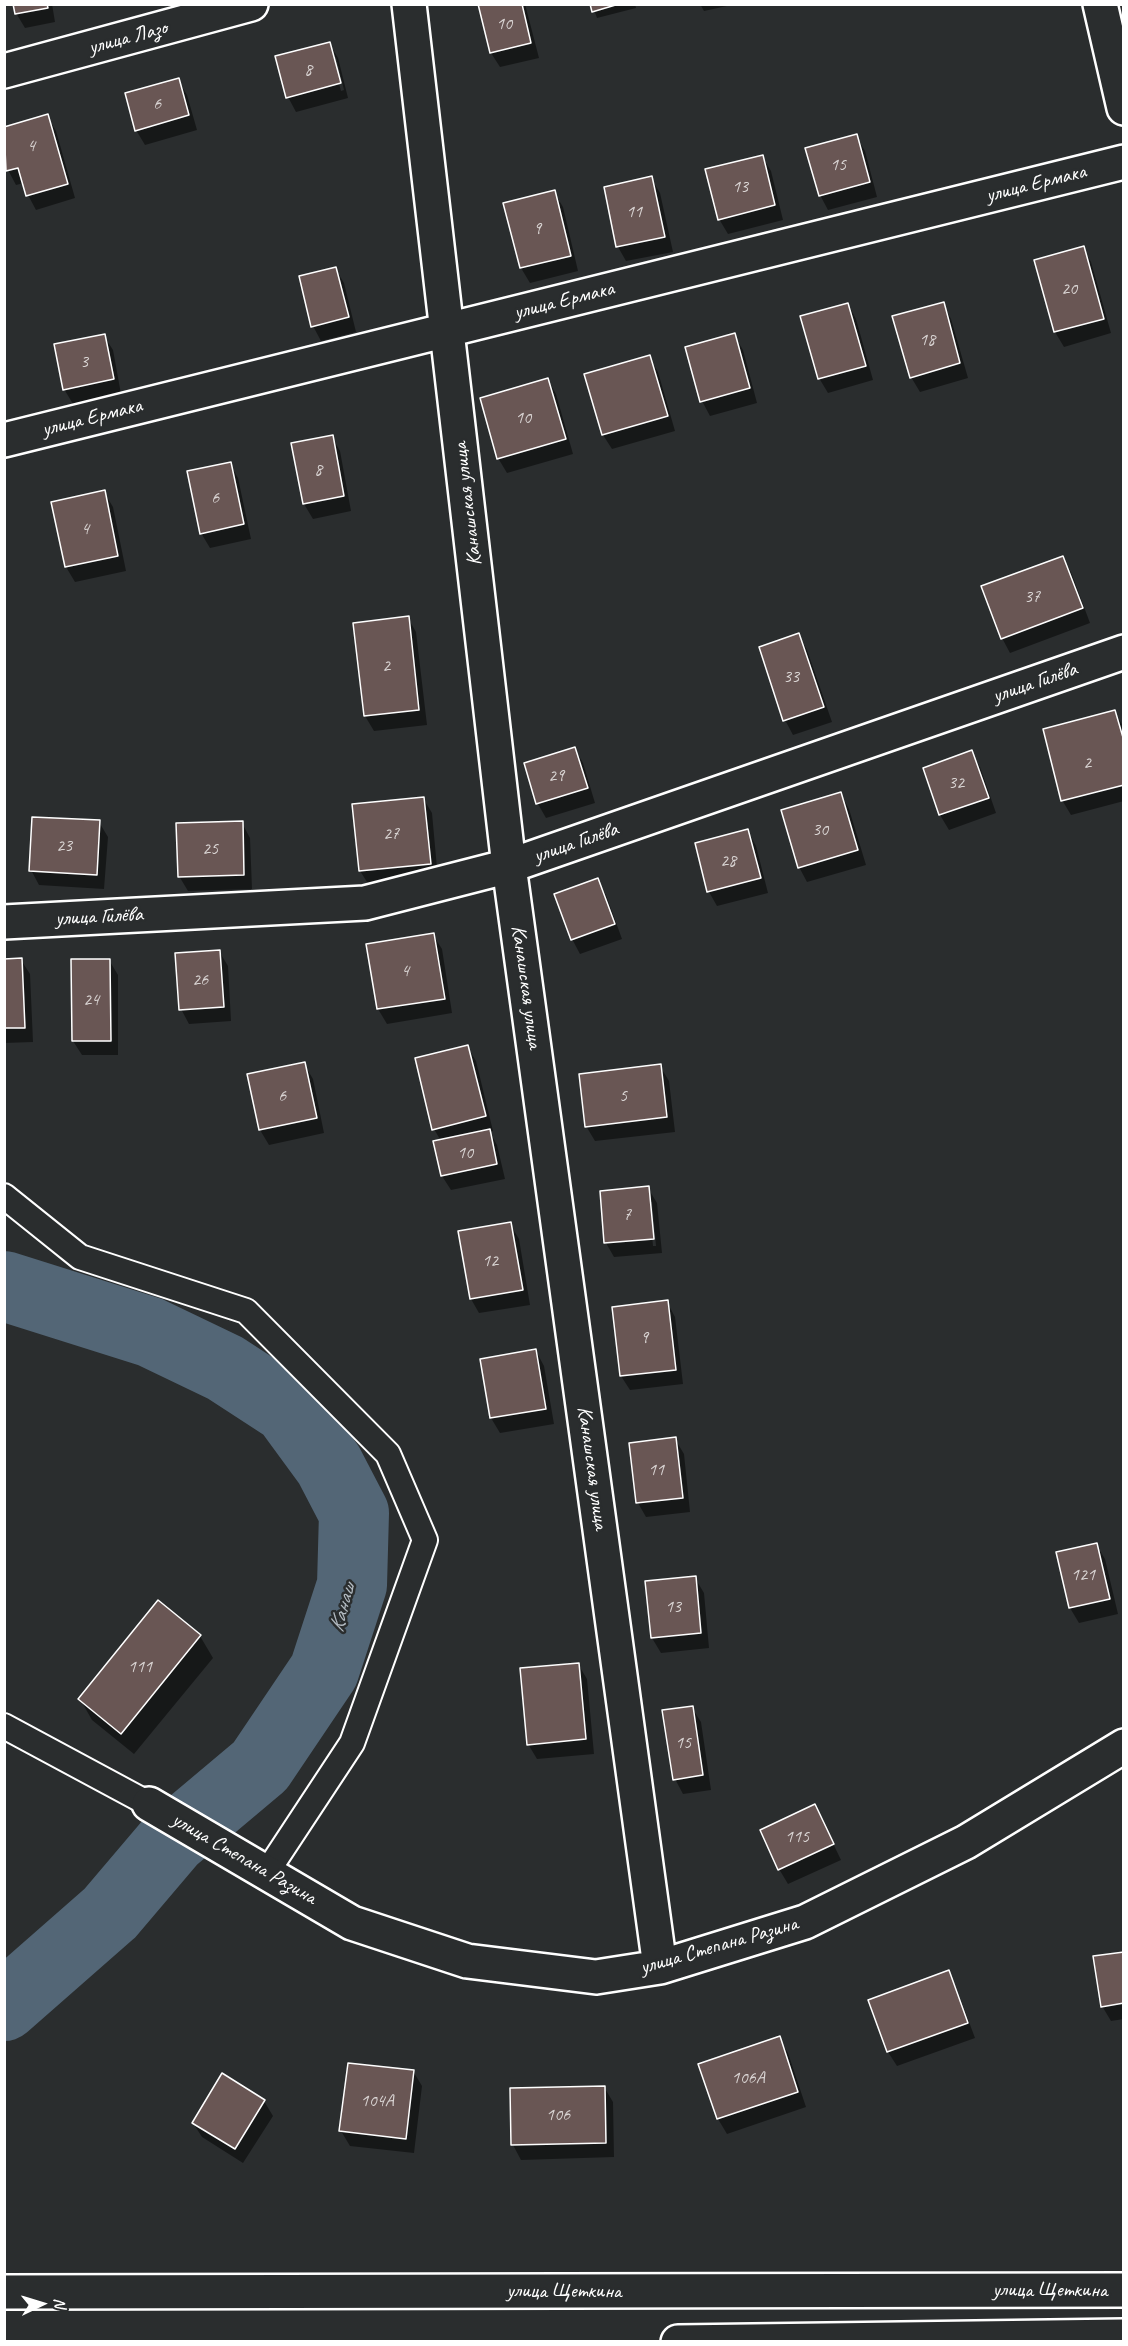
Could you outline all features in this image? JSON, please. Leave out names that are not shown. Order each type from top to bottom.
[{"type":"street","name":"улица Лазо","points":[[4,71],[251,4]]},
{"type":"street","name":"Канашская улица","points":[[409,4],[509,866],[660,1967]]},
{"type":"street","points":[[1100,4],[1124,108]]},
{"type":"street","name":"улица Ермака","points":[[4,440],[1124,162]]},
{"type":"street","name":"улица Гилёва","points":[[4,922],[365,903],[509,866],[1124,652]]},
{"type":"street","name":"улица Степана Разина","points":[[149,1804],[352,1923],[467,1961],[596,1977],[660,1967],[805,1922],[966,1842],[1124,1746]]},
{"type":"street","name":"улица Щеткина","points":[[4,2292],[1124,2290]]},
{"type":"street","points":[[678,2342],[1124,2336]]},
{"type":"lane","points":[[4,1196],[80,1257],[246,1311],[387,1454],[425,1540],[352,1743],[259,1868]]},
{"type":"lane","name":"улица Степана Разина","points":[[4,1726],[149,1804]]},
{"type":"building","points":[[13,4],[47,4],[48,8],[15,14]]},
{"type":"building","points":[[478,4],[522,4],[531,43],[490,53]]},
{"type":"building","points":[[590,4],[619,4],[592,12]]},
{"type":"building","points":[[330,42],[341,83],[286,98],[275,56]]},
{"type":"building","points":[[179,78],[189,115],[135,131],[125,93]]},
{"type":"building","points":[[48,114],[68,184],[26,196],[18,168],[6,171],[4,127]]},
{"type":"building","points":[[857,134],[870,182],[819,196],[805,148]]},
{"type":"building","points":[[763,155],[775,205],[718,220],[705,169]]},
{"type":"building","points":[[652,176],[665,237],[616,247],[604,187]]},
{"type":"building","points":[[555,190],[571,256],[520,268],[503,203]]},
{"type":"building","points":[[1084,246],[1104,319],[1054,332],[1034,260]]},
{"type":"building","points":[[336,267],[349,317],[311,327],[299,276]]},
{"type":"building","points":[[944,302],[960,363],[910,378],[892,316]]},
{"type":"building","points":[[848,303],[866,366],[818,379],[800,316]]},
{"type":"building","points":[[735,333],[750,388],[700,402],[685,347]]},
{"type":"building","points":[[105,334],[114,379],[63,390],[54,344]]},
{"type":"building","points":[[650,355],[668,416],[602,435],[584,374]]},
{"type":"building","points":[[548,378],[566,439],[497,459],[480,398]]},
{"type":"building","points":[[333,435],[344,496],[303,504],[291,443]]},
{"type":"building","points":[[231,462],[244,524],[200,534],[187,471]]},
{"type":"building","points":[[105,490],[118,556],[65,567],[51,502]]},
{"type":"building","points":[[1063,556],[1083,608],[1001,639],[981,586]]},
{"type":"building","points":[[409,616],[419,710],[364,716],[353,623]]},
{"type":"building","points":[[799,633],[824,707],[783,721],[759,647]]},
{"type":"building","points":[[1115,710],[1124,741],[1124,785],[1061,801],[1043,729]]},
{"type":"building","points":[[575,747],[588,788],[536,804],[524,763]]},
{"type":"building","points":[[972,750],[989,798],[939,815],[923,768]]},
{"type":"building","points":[[841,792],[858,850],[798,868],[781,810]]},
{"type":"building","points":[[424,797],[431,864],[359,871],[352,804]]},
{"type":"building","points":[[32,817],[100,820],[97,875],[29,871]]},
{"type":"building","points":[[243,821],[244,875],[178,877],[176,823]]},
{"type":"building","points":[[748,829],[761,878],[707,892],[695,843]]},
{"type":"building","points":[[598,878],[615,924],[571,940],[554,894]]},
{"type":"building","points":[[434,933],[445,999],[377,1009],[366,944]]},
{"type":"building","points":[[220,950],[224,1007],[179,1010],[175,953]]},
{"type":"building","points":[[22,958],[25,1028],[4,1028],[4,959]]},
{"type":"building","points":[[71,959],[110,959],[111,1041],[72,1041]]},
{"type":"building","points":[[468,1045],[486,1116],[432,1130],[415,1058]]},
{"type":"building","points":[[305,1062],[317,1118],[259,1130],[247,1074]]},
{"type":"building","points":[[661,1064],[667,1117],[585,1127],[579,1074]]},
{"type":"building","points":[[490,1129],[497,1164],[441,1176],[433,1141]]},
{"type":"building","points":[[649,1186],[654,1239],[604,1243],[600,1191]]},
{"type":"building","points":[[511,1222],[523,1290],[470,1299],[458,1231]]},
{"type":"building","points":[[668,1300],[676,1370],[620,1376],[612,1307]]},
{"type":"building","points":[[536,1349],[546,1409],[490,1418],[480,1359]]},
{"type":"building","points":[[676,1437],[683,1498],[636,1503],[629,1443]]},
{"type":"building","points":[[1097,1543],[1110,1599],[1069,1608],[1056,1552]]},
{"type":"building","points":[[696,1576],[701,1633],[651,1638],[645,1581]]},
{"type":"building","points":[[158,1600],[201,1635],[121,1734],[78,1699]]},
{"type":"building","points":[[579,1663],[586,1739],[527,1745],[520,1668]]},
{"type":"building","points":[[693,1706],[703,1775],[673,1780],[662,1710]]},
{"type":"building","points":[[815,1804],[834,1844],[778,1870],[760,1830]]},
{"type":"building","points":[[1124,1952],[1124,2003],[1101,2007],[1093,1956]]},
{"type":"building","points":[[949,1970],[968,2023],[887,2052],[868,2000]]},
{"type":"building","points":[[780,2036],[798,2092],[717,2119],[698,2064]]},
{"type":"building","points":[[348,2063],[414,2070],[406,2139],[339,2131]]},
{"type":"building","points":[[222,2073],[265,2100],[235,2149],[192,2123]]},
{"type":"building","points":[[605,2086],[606,2143],[511,2145],[510,2088]]},
{"type":"waterway","name":"Канаш","points":[[4,1286],[150,1332],[225,1368],[288,1409],[329,1465],[354,1513],[352,1585],[324,1671],[260,1766],[172,1840],[110,1913],[4,2006]]}]
